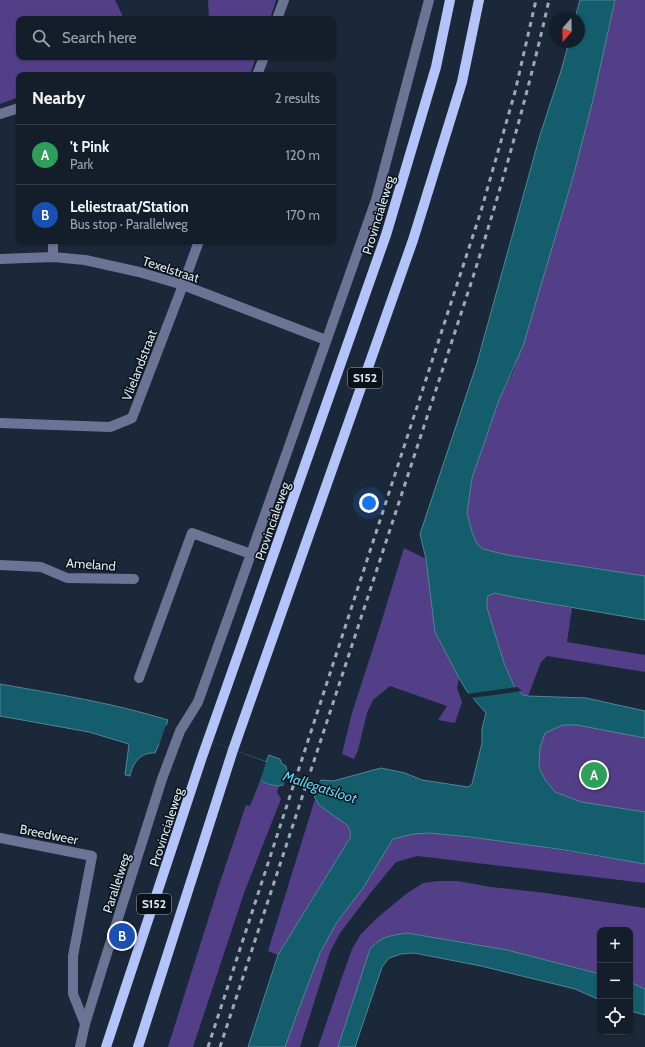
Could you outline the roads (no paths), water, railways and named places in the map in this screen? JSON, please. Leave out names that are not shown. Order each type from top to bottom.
[{"type":"main road","name":"Provincialeweg","points":[[106,1047],[208,741],[386,235],[436,67],[450,0]]},
{"type":"main road","name":"S152","points":[[138,1047],[233,750],[414,240],[462,82],[479,0]]},
{"type":"street","points":[[278,16],[284,0]]},
{"type":"street","name":"Provincialeweg","points":[[173,750],[180,731],[198,702],[376,200],[429,0]]},
{"type":"street","points":[[258,72],[263,60]]},
{"type":"street","points":[[0,114],[16,109]]},
{"type":"street","points":[[53,244],[53,257]]},
{"type":"street","name":"Vlielandstraat","points":[[0,423],[110,427],[132,418],[198,244]]},
{"type":"street","name":"Texelstraat","points":[[0,259],[53,257],[85,260],[139,272],[183,286],[326,340]]},
{"type":"street","points":[[139,678],[192,533],[251,554]]},
{"type":"street","name":"Ameland","points":[[0,565],[41,567],[67,578],[134,579]]},
{"type":"street","name":"Parallelweg","points":[[80,1047],[85,1024],[147,827],[173,750]]},
{"type":"street","name":"Breedweer","points":[[0,838],[92,856]]},
{"type":"street","name":"Parallelweg","points":[[85,1024],[73,994],[72,956],[92,856]]},
{"type":"water","name":"Mallegatsloot","points":[[580,0],[615,0],[592,104],[573,177],[523,346],[499,400],[472,478],[467,513],[477,544],[483,549],[507,555],[645,576],[645,620],[494,593],[488,596],[487,608],[504,663],[514,686],[523,695],[586,698],[645,711],[645,738],[577,725],[563,725],[545,733],[540,748],[539,768],[546,781],[555,792],[581,802],[645,812],[645,864],[565,850],[430,833],[413,834],[393,839],[363,888],[337,922],[320,953],[285,1047],[248,1047],[278,955],[350,838],[350,831],[347,825],[319,805],[314,796],[282,785],[266,784],[259,779],[159,744],[155,753],[146,754],[138,759],[133,766],[130,776],[125,775],[129,744],[89,732],[0,716],[0,684],[105,704],[168,720],[166,726],[266,762],[269,755],[280,759],[282,764],[286,766],[287,770],[320,781],[333,781],[381,768],[405,773],[422,780],[468,787],[472,784],[482,743],[482,729],[486,713],[466,690],[435,632],[426,559],[420,534],[477,363],[540,135],[567,48],[585,48],[585,12],[577,12]]},
{"type":"water","points":[[407,933],[507,950],[597,973],[597,999],[575,989],[481,966],[414,953],[401,954],[389,958],[382,967],[355,1047],[338,1047],[370,949],[378,941],[395,935]]},
{"type":"water","points":[[633,983],[645,989],[645,1015],[633,1012]]},
{"type":"railway","points":[[208,1047],[481,211],[515,92],[536,0]]},
{"type":"railway","points":[[220,1047],[473,277],[514,139],[549,0]]},
{"type":"place","name":"'t Pink","points":[[594,775]]},
{"type":"place","name":"Leliestraat/Station","points":[[122,936]]}]
